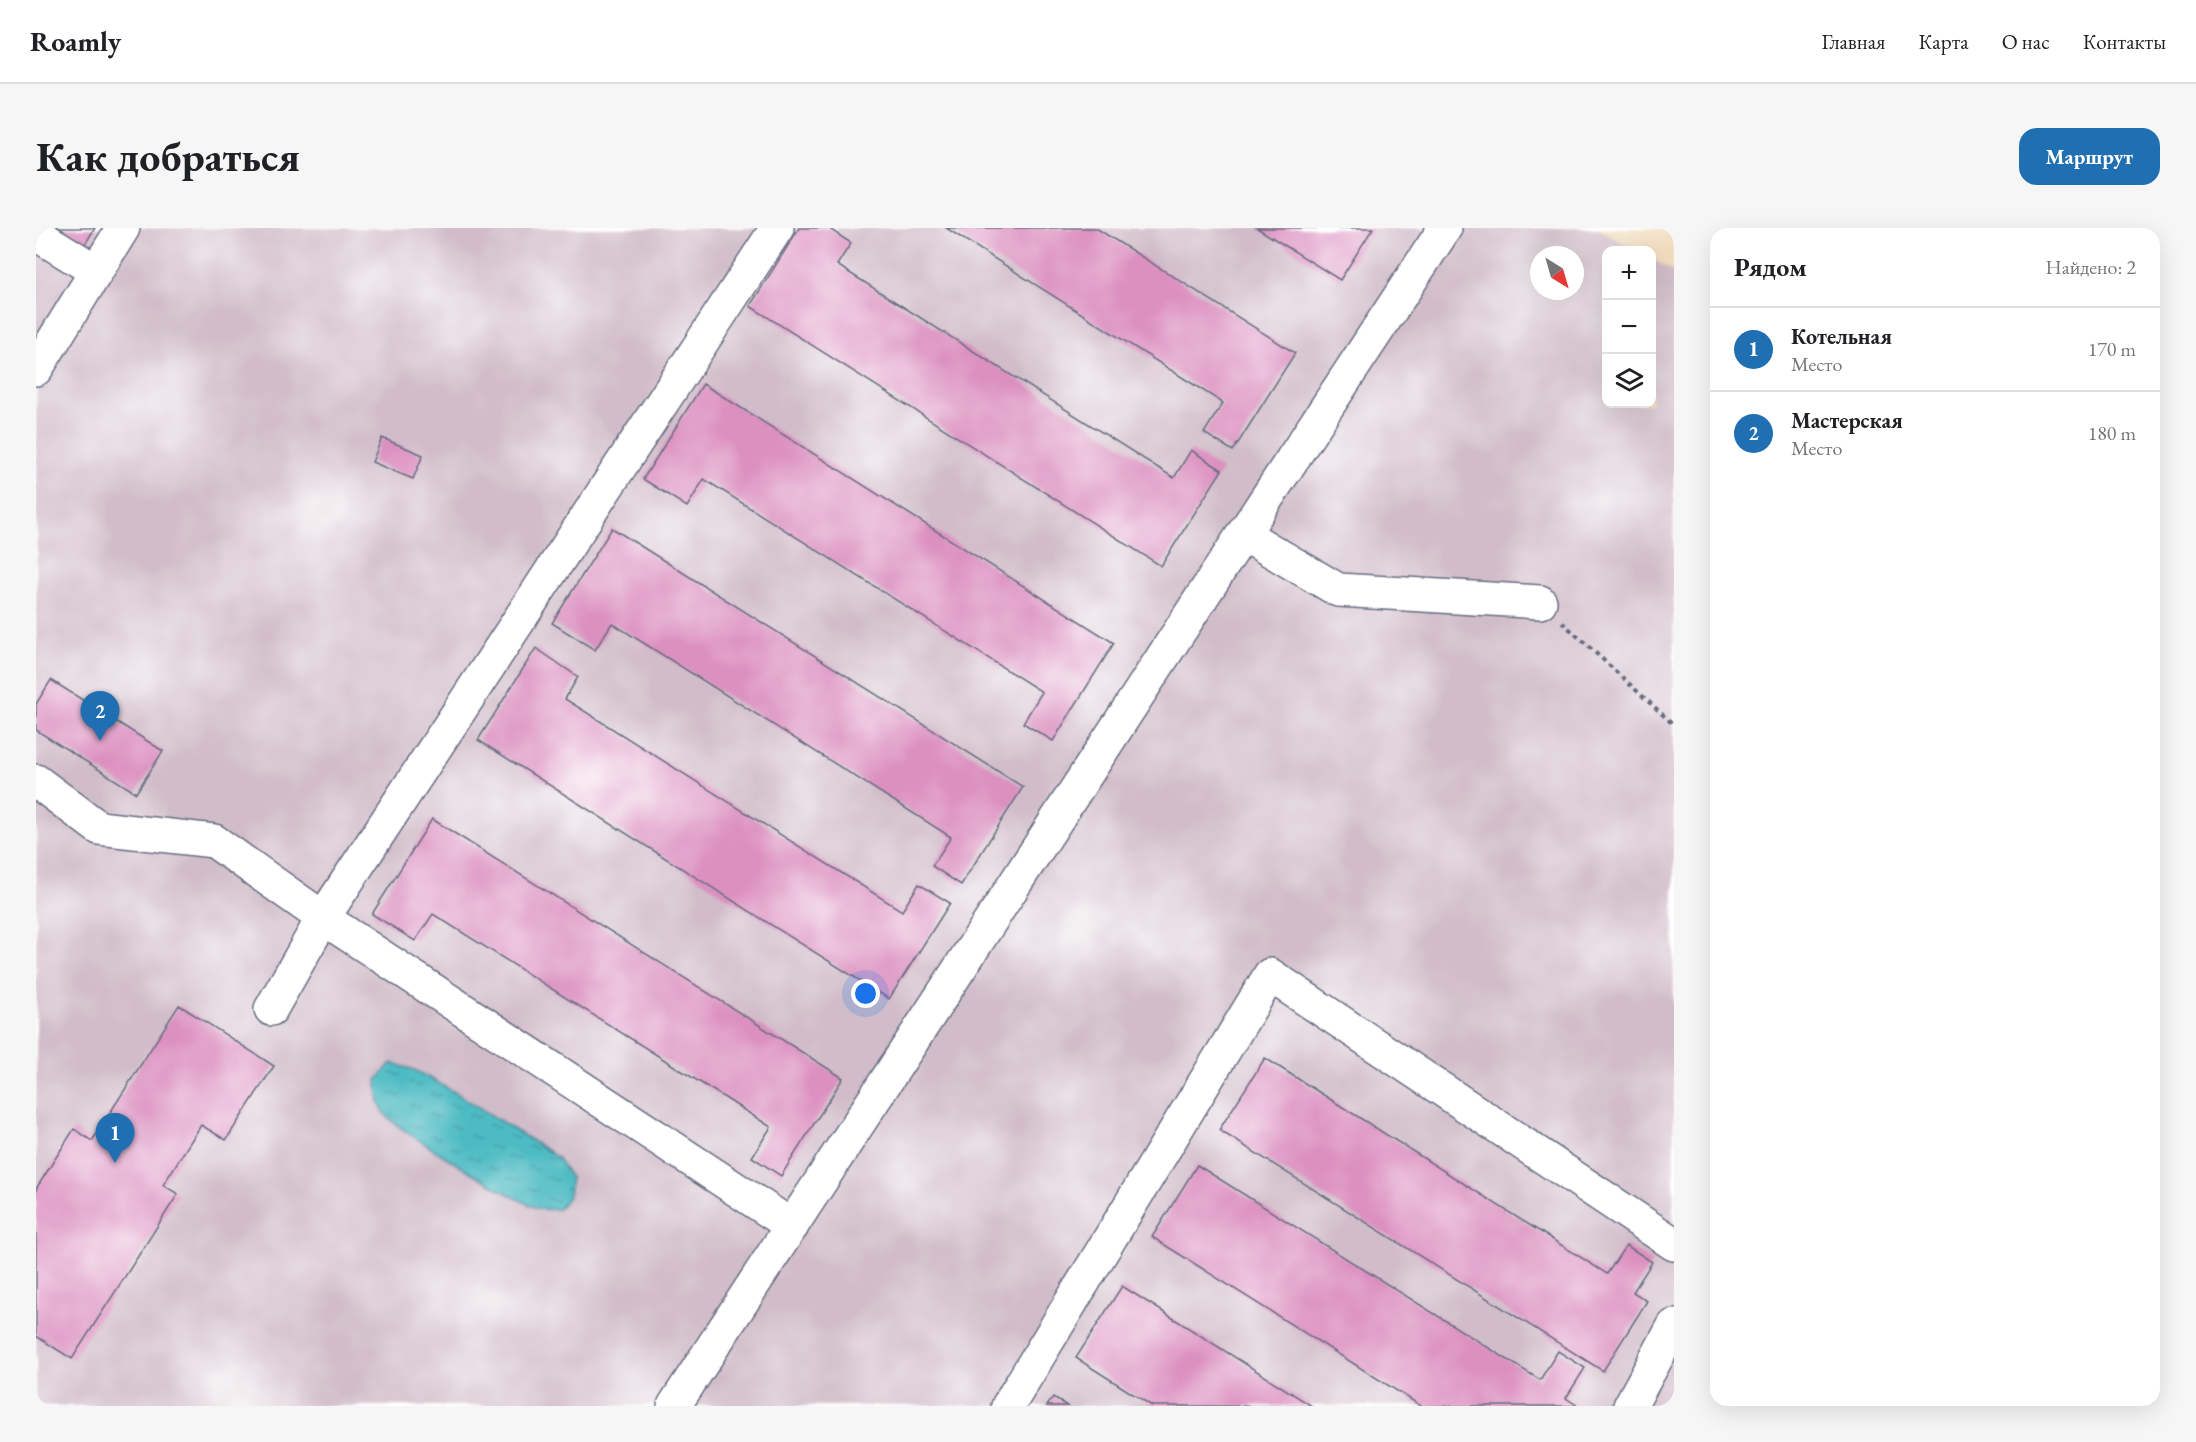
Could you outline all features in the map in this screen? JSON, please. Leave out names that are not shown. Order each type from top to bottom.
[{"type":"lane","points":[[36,369],[123,228]]},
{"type":"lane","points":[[270,1009],[323,918],[777,228]]},
{"type":"lane","points":[[674,1406],[1242,534],[1445,228]]},
{"type":"lane","points":[[36,234],[96,271]]},
{"type":"lane","points":[[1242,534],[1338,590],[1540,602]]},
{"type":"lane","points":[[36,781],[99,828],[214,841],[323,918],[792,1226]]},
{"type":"lane","points":[[1008,1406],[1270,975],[1674,1244]]},
{"type":"lane","points":[[1630,1406],[1674,1326]]},
{"type":"path","points":[[1540,602],[1674,725]]},
{"type":"shaded area","points":[[36,228],[1596,228],[1629,246],[1602,246],[1602,408],[1656,408],[1656,261],[1674,272],[1674,1406],[36,1406]]},
{"type":"water","points":[[391,1063],[415,1070],[456,1093],[557,1157],[571,1178],[569,1195],[559,1209],[540,1209],[528,1204],[460,1166],[395,1123],[383,1111],[377,1089],[377,1080]]},
{"type":"building","points":[[54,228],[95,228],[84,246]]},
{"type":"building","points":[[799,228],[828,228],[851,243],[837,265],[1174,478],[1191,450],[1222,470],[1161,566],[750,306]]},
{"type":"building","points":[[946,228],[1096,228],[1295,353],[1233,451],[1204,433],[1223,403]]},
{"type":"building","points":[[1257,228],[1373,228],[1340,280]]},
{"type":"building","points":[[703,384],[1114,643],[1053,741],[1023,723],[1042,692],[704,479],[687,507],[643,479]]},
{"type":"building","points":[[382,438],[423,455],[413,479],[372,462]]},
{"type":"building","points":[[612,528],[1023,787],[961,885],[932,866],[951,837],[612,623],[595,650],[552,623]]},
{"type":"building","points":[[536,648],[578,677],[565,699],[902,911],[919,884],[950,903],[889,999],[478,740]]},
{"type":"building","points":[[51,680],[163,751],[136,793],[36,730],[36,704]]},
{"type":"building","points":[[432,819],[843,1078],[781,1176],[752,1157],[771,1127],[433,914],[415,941],[372,914]]},
{"type":"building","points":[[179,1005],[274,1066],[226,1140],[201,1125],[163,1185],[178,1194],[72,1359],[36,1336],[36,1189],[74,1129],[92,1141]]},
{"type":"building","points":[[1265,1058],[1607,1274],[1626,1245],[1652,1262],[1633,1292],[1647,1301],[1603,1371],[1219,1130]]},
{"type":"building","points":[[1197,1165],[1540,1380],[1558,1351],[1585,1368],[1566,1398],[1578,1406],[1421,1406],[1152,1237]]},
{"type":"building","points":[[1122,1286],[1312,1406],[1152,1406],[1076,1358]]},
{"type":"building","points":[[1053,1397],[1067,1406],[1047,1406]]},
{"type":"place","name":"Мастерская","points":[[100,741]]},
{"type":"place","name":"Котельная","points":[[115,1163]]}]
